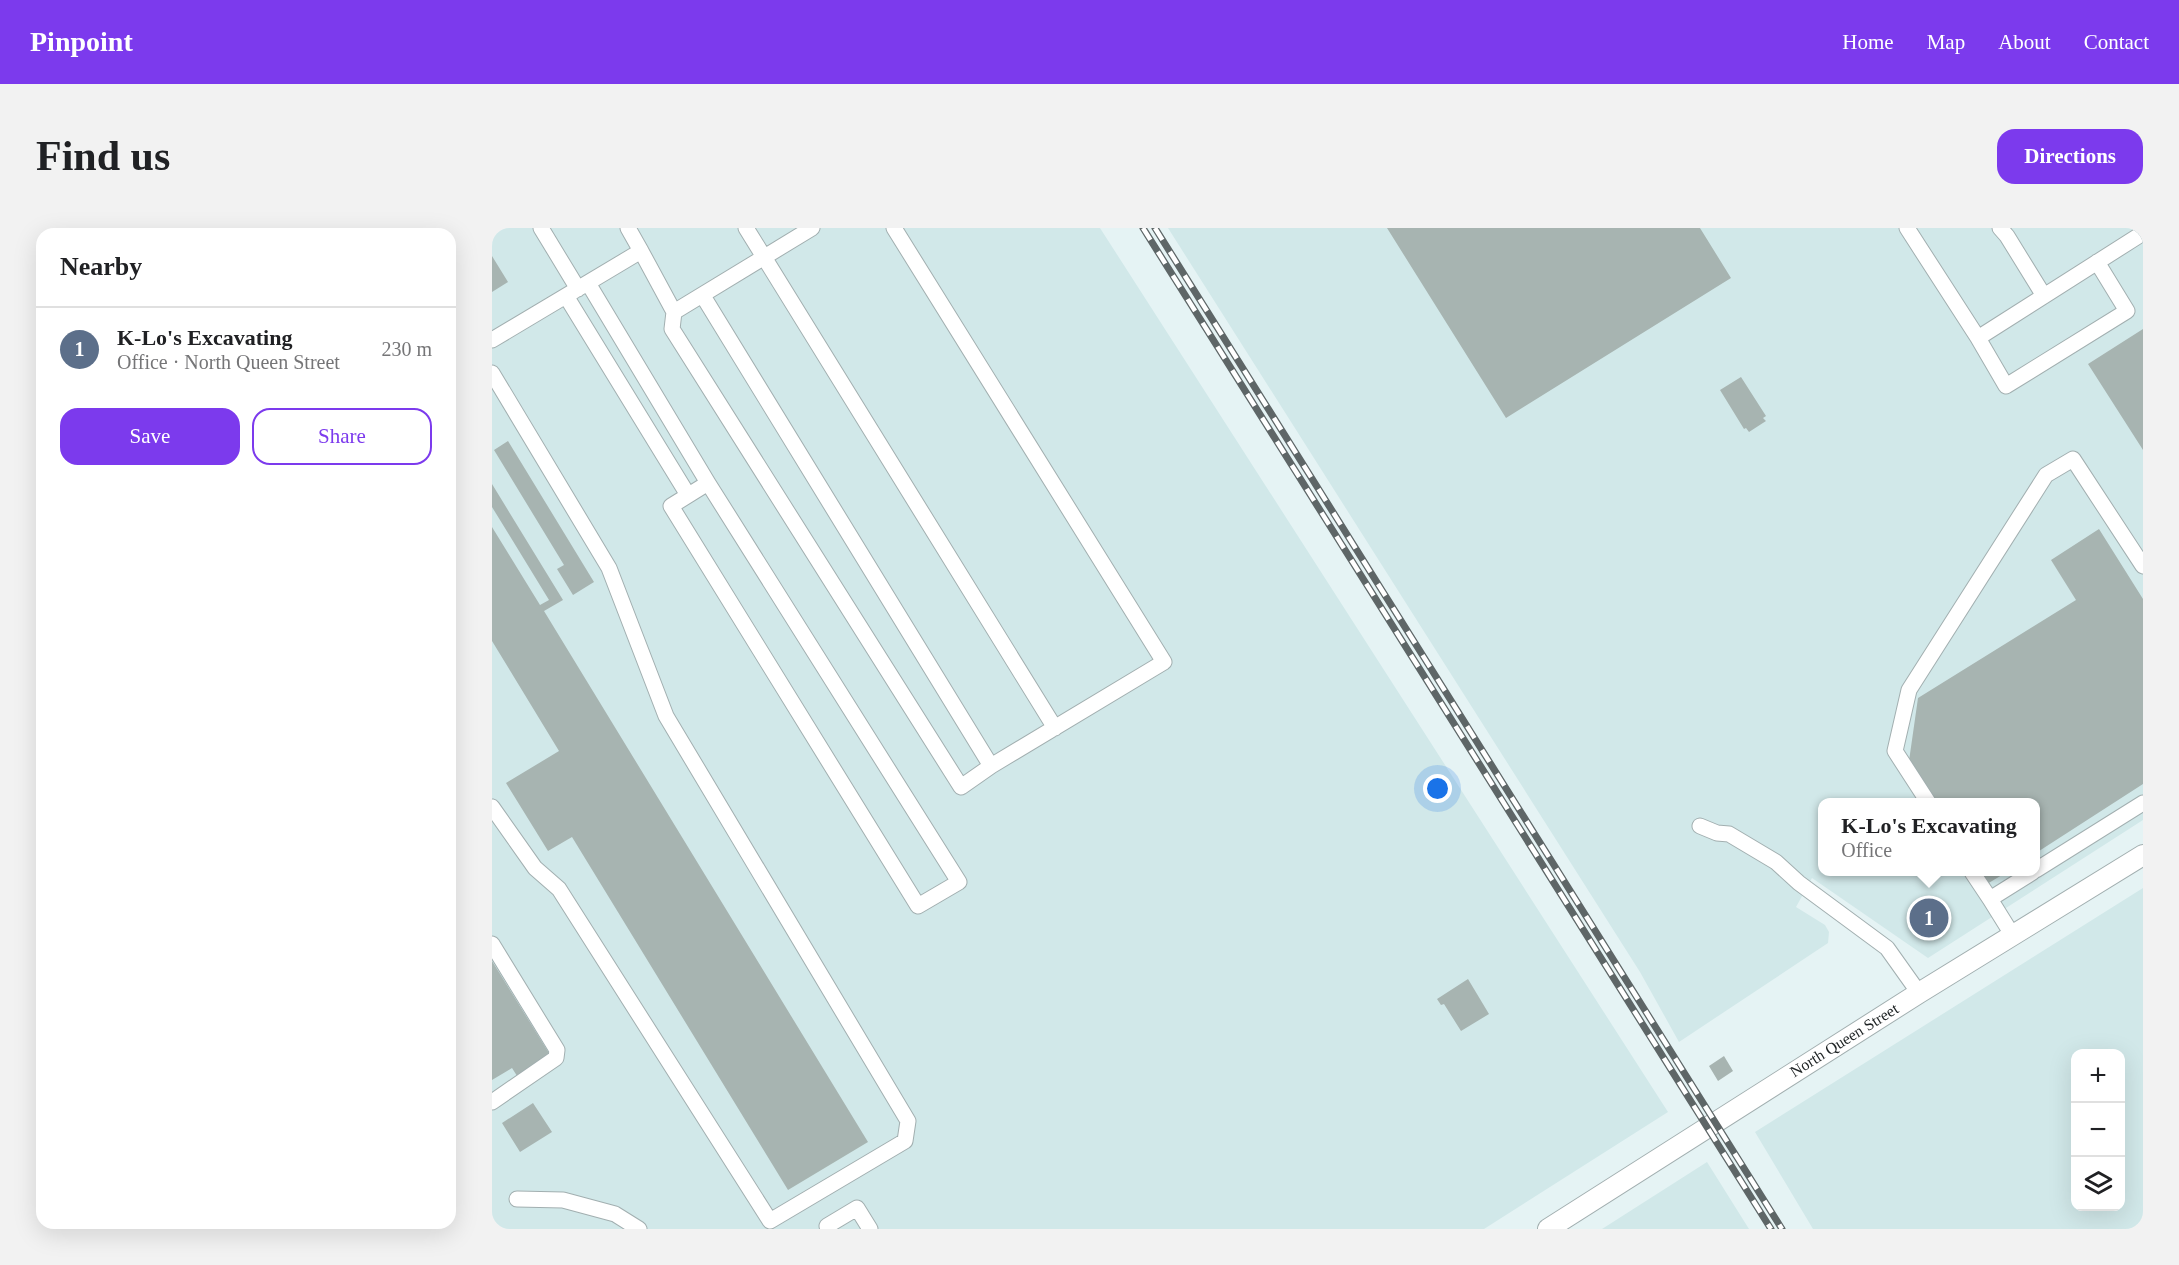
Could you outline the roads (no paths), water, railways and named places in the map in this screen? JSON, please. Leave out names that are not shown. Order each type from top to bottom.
[{"type":"main road","name":"North Queen Street","points":[[1548,1229],[1919,993],[2143,855]]},
{"type":"lane","points":[[541,228],[688,495]]},
{"type":"lane","points":[[628,228],[674,312],[672,329],[961,787],[991,766],[1164,662],[894,228]]},
{"type":"lane","points":[[746,228],[1055,728]]},
{"type":"lane","points":[[674,312],[704,296],[811,228]]},
{"type":"lane","points":[[1907,228],[2006,386],[2127,311],[2097,262]]},
{"type":"lane","points":[[2000,228],[2044,296]]},
{"type":"lane","points":[[1978,338],[2143,233]]},
{"type":"lane","points":[[492,340],[641,251]]},
{"type":"lane","points":[[577,290],[708,483],[959,882],[918,906],[671,506],[708,483]]},
{"type":"lane","points":[[704,296],[991,766]]},
{"type":"lane","points":[[492,373],[609,568],[666,716],[908,1121],[905,1141],[770,1221],[559,889],[535,868],[492,807]]},
{"type":"lane","points":[[1925,798],[1894,751],[1909,690],[2046,475],[2073,459],[2143,566]]},
{"type":"lane","points":[[2040,867],[2143,803]]},
{"type":"lane","points":[[1700,826],[1717,833],[1725,844],[1799,883],[1887,948],[1919,993]]},
{"type":"lane","points":[[1975,876],[2013,936]]},
{"type":"lane","points":[[1990,899],[2026,876]]},
{"type":"lane","points":[[492,944],[557,1050],[556,1058],[492,1102]]},
{"type":"lane","points":[[517,1199],[563,1200],[615,1214],[639,1229]]},
{"type":"lane","points":[[826,1228],[857,1208],[870,1229]]},
{"type":"railway","points":[[1143,228],[1771,1229]]},
{"type":"railway","points":[[1155,228],[1782,1229]]},
{"type":"place","name":"K-Lo's Excavating","points":[[1929,918]]}]
